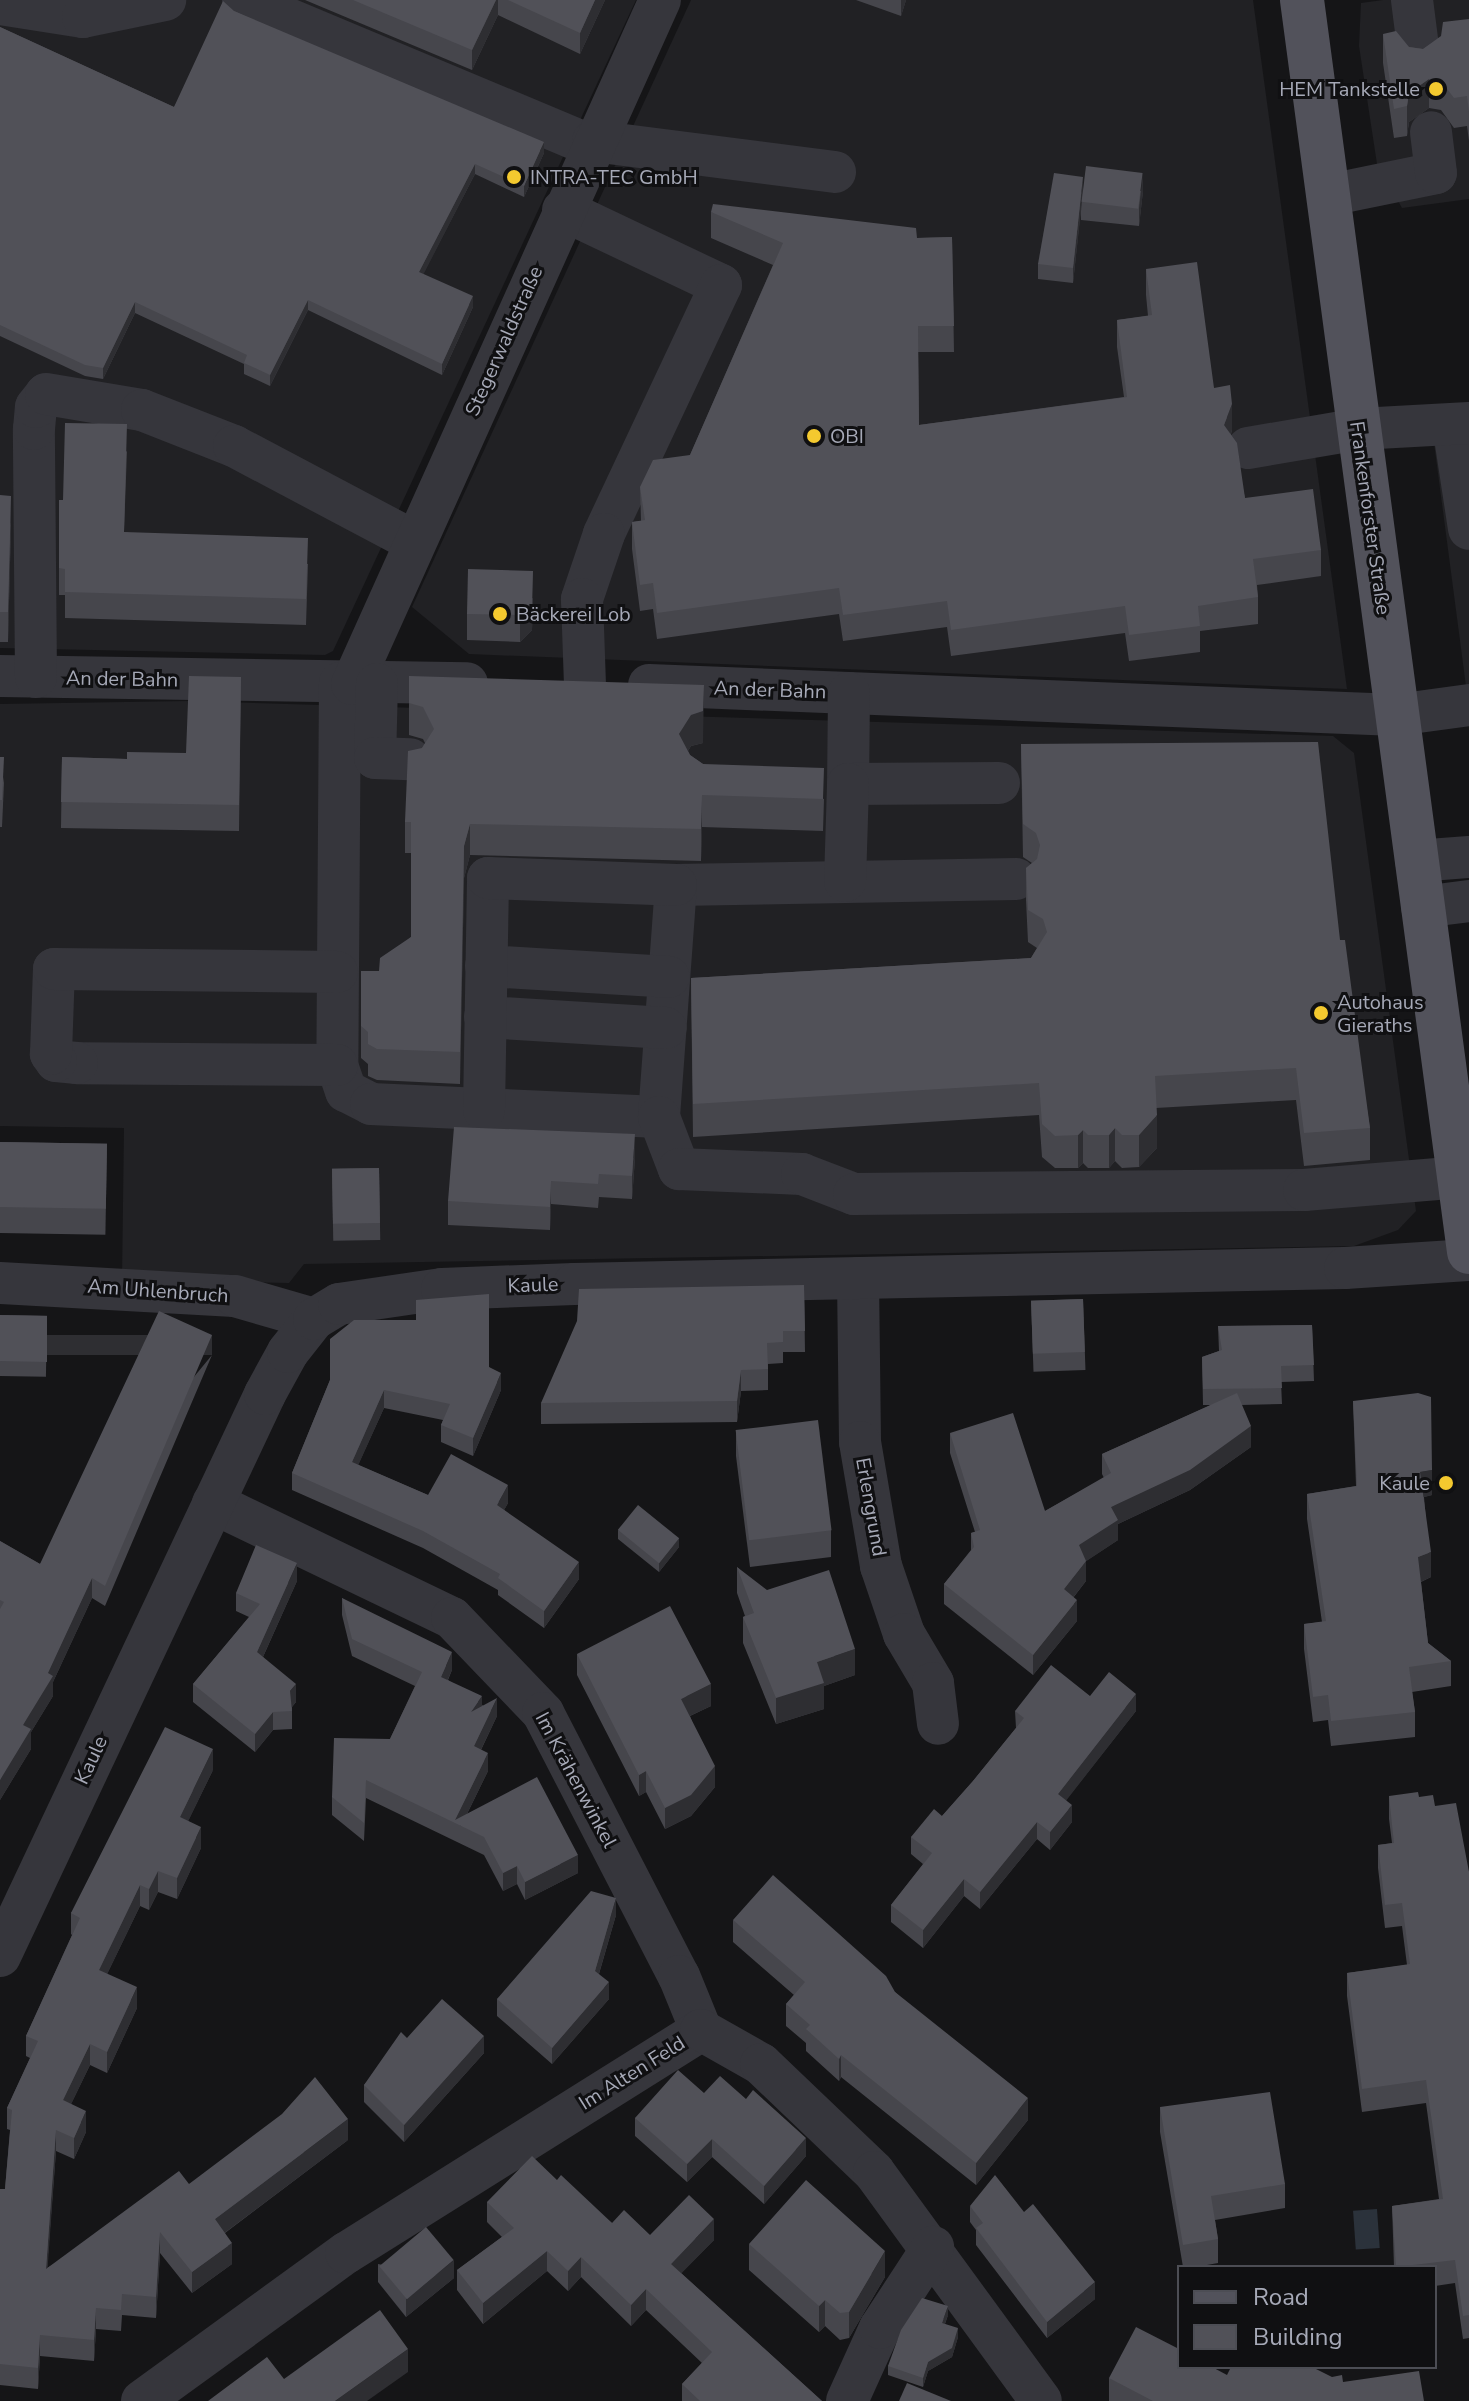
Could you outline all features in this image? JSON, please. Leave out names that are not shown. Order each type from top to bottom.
[{"type":"main road","name":"Frankenforster Straße","points":[[1302,0],[1422,907],[1455,1035],[1466,1212]]},
{"type":"street","points":[[0,4],[83,17],[165,0]]},
{"type":"street","points":[[243,0],[592,144],[835,172]]},
{"type":"street","name":"Stegerwaldstraße","points":[[356,684],[415,542],[592,144],[660,0]]},
{"type":"street","points":[[1412,0],[1419,55]]},
{"type":"street","points":[[1329,195],[1436,173],[1431,132]]},
{"type":"street","name":"An der Bahn","points":[[563,210],[721,285],[590,577],[582,599],[569,683],[1396,715],[1469,705]]},
{"type":"street","points":[[18,676],[36,407],[46,394],[142,410],[234,446],[415,542]]},
{"type":"street","points":[[1248,448],[1359,429],[1461,423],[1469,529]]},
{"type":"street","name":"An der Bahn","points":[[18,676],[356,684],[505,683]]},
{"type":"street","points":[[356,684],[375,758],[410,759]]},
{"type":"street","points":[[356,684],[337,972],[337,1065],[346,1091],[357,1100],[484,1110],[659,1117]]},
{"type":"street","points":[[845,881],[849,693]]},
{"type":"street","points":[[805,770],[848,778],[999,783]]},
{"type":"street","points":[[1416,861],[1469,857]]},
{"type":"street","points":[[484,1110],[488,878],[676,885],[1016,879]]},
{"type":"street","points":[[676,885],[659,1117],[679,1169],[802,1174],[854,1194],[1304,1190],[1466,1212]]},
{"type":"street","points":[[1422,907],[1469,901]]},
{"type":"street","points":[[486,966],[715,981]]},
{"type":"street","points":[[337,972],[54,969],[51,1054],[56,1061],[77,1063],[337,1065]]},
{"type":"street","points":[[485,1017],[666,1028]]},
{"type":"street","name":"Kaule","points":[[0,1956],[213,1503],[288,1352],[314,1319],[339,1304],[373,1295],[442,1289],[1345,1268],[1469,1260]]},
{"type":"street","name":"Erlengrund","points":[[858,1278],[860,1442],[881,1566],[904,1634],[933,1683],[938,1724]]},
{"type":"street","name":"Am Uhlenbruch","points":[[0,1283],[235,1296],[314,1319]]},
{"type":"street","name":"Im Krähenwinkel","points":[[213,1503],[452,1618],[543,1713],[679,1976],[701,2030]]},
{"type":"street","name":"Im Alten Feld","points":[[142,2401],[346,2253],[701,2030],[761,2064],[874,2172],[933,2247],[1029,2396]]},
{"type":"street","points":[[847,2401],[880,2328],[933,2247]]},
{"type":"shaded area","points":[[0,0],[636,0],[333,651],[325,655],[0,648]]},
{"type":"shaded area","points":[[691,0],[1253,0],[1347,689],[469,654],[412,607]]},
{"type":"shaded area","points":[[1469,0],[1469,199],[1402,208],[1377,164],[1359,46],[1361,3]]},
{"type":"shaded area","points":[[1469,414],[1469,709],[1431,420]]},
{"type":"shaded area","points":[[189,701],[1333,736],[1354,753],[1416,1211],[1398,1230],[1354,1246],[304,1264],[289,1283],[122,1280],[124,1128],[0,1126],[0,704]]},
{"type":"shaded area","points":[[1377,2209],[1380,2248],[1356,2250],[1353,2211]]},
{"type":"building","points":[[353,0],[496,0],[472,50]]},
{"type":"building","points":[[508,0],[595,0],[580,33]]},
{"type":"building","points":[[223,1],[234,11],[544,142],[524,186],[475,164],[419,272],[473,296],[442,364],[308,300],[270,375],[244,363],[247,355],[135,302],[103,368],[85,365],[0,325],[0,27],[174,107]]},
{"type":"building","points":[[1469,19],[1469,112],[1467,96],[1454,98],[1441,81],[1429,79],[1409,93],[1407,106],[1394,109],[1383,34],[1396,31],[1409,47],[1423,49],[1441,36],[1443,22]]},
{"type":"building","points":[[1086,166],[1143,173],[1138,209],[1082,202]]},
{"type":"building","points":[[1054,173],[1083,177],[1073,268],[1038,264]]},
{"type":"building","name":"OBI","points":[[713,204],[916,228],[917,238],[952,237],[954,326],[918,326],[919,425],[1127,397],[1117,320],[1152,315],[1146,269],[1197,262],[1214,388],[1230,385],[1232,404],[1224,425],[1237,443],[1245,498],[1313,489],[1321,550],[1253,559],[1258,597],[1198,606],[1200,626],[1129,635],[1125,606],[951,630],[947,601],[843,615],[839,588],[657,613],[653,583],[640,585],[632,522],[645,520],[640,487],[653,460],[690,455],[783,243],[711,212]]},
{"type":"building","points":[[65,423],[127,424],[124,532],[308,538],[306,599],[65,592],[65,569],[59,568],[59,500],[63,500]]},
{"type":"building","points":[[0,495],[11,496],[8,612],[0,612]]},
{"type":"building","points":[[468,569],[533,571],[532,604],[520,615],[467,614]]},
{"type":"building","points":[[189,676],[241,677],[239,805],[61,802],[62,757],[127,759],[127,752],[186,753]]},
{"type":"building","points":[[409,676],[704,685],[703,711],[691,715],[679,734],[690,755],[703,764],[824,768],[823,799],[702,795],[701,829],[470,824],[464,846],[460,1052],[377,1049],[368,1044],[368,1032],[361,1026],[361,971],[379,971],[380,958],[411,937],[411,822],[405,822],[408,751],[422,748],[434,729],[423,707],[409,703]]},
{"type":"building","points":[[1318,742],[1340,940],[1345,940],[1370,1128],[1304,1133],[1296,1068],[1155,1076],[1157,1115],[1139,1135],[1122,1135],[1115,1128],[1109,1135],[1088,1135],[1083,1130],[1078,1135],[1055,1136],[1042,1124],[1039,1083],[693,1104],[691,978],[1031,958],[1047,932],[1043,919],[1028,910],[1026,868],[1037,859],[1040,845],[1036,833],[1023,824],[1021,744]]},
{"type":"building","points":[[0,757],[4,757],[2,800],[0,800]]},
{"type":"building","points":[[454,1127],[635,1134],[632,1176],[599,1174],[598,1184],[551,1181],[550,1207],[448,1201]]},
{"type":"building","points":[[0,1142],[107,1144],[106,1209],[0,1207]]},
{"type":"building","points":[[379,1168],[380,1223],[333,1224],[332,1169]]},
{"type":"building","points":[[804,1285],[805,1331],[783,1331],[783,1342],[767,1343],[768,1369],[741,1370],[737,1401],[541,1403],[577,1321],[579,1289]]},
{"type":"building","points":[[489,1294],[489,1367],[501,1373],[473,1438],[441,1425],[450,1404],[384,1390],[352,1462],[428,1495],[451,1454],[508,1485],[497,1505],[579,1562],[544,1611],[498,1578],[500,1574],[423,1531],[292,1473],[330,1380],[330,1339],[354,1320],[416,1320],[416,1300]]},
{"type":"building","points":[[1083,1299],[1085,1352],[1033,1354],[1031,1301]]},
{"type":"building","points":[[159,1311],[212,1335],[105,1586],[92,1578],[48,1673],[53,1676],[23,1725],[31,1729],[0,1780],[0,1609],[4,1602],[0,1600],[0,1541],[40,1564]]},
{"type":"building","points":[[0,1315],[47,1316],[47,1362],[0,1361]]},
{"type":"building","points":[[1312,1325],[1314,1365],[1281,1366],[1282,1388],[1203,1389],[1202,1357],[1222,1350],[1218,1326]]},
{"type":"building","points":[[1237,1393],[1251,1426],[1190,1470],[1111,1507],[1118,1520],[1079,1545],[1086,1561],[1064,1589],[1077,1600],[1033,1655],[944,1584],[974,1547],[971,1533],[980,1530],[950,1433],[1013,1413],[1045,1511],[1111,1473],[1102,1454]]},
{"type":"building","points":[[1418,1393],[1431,1397],[1432,1470],[1420,1472],[1431,1552],[1418,1557],[1428,1643],[1451,1661],[1409,1667],[1415,1712],[1331,1721],[1328,1695],[1313,1697],[1304,1624],[1326,1621],[1307,1494],[1357,1486],[1353,1401]]},
{"type":"building","points":[[818,1420],[832,1530],[749,1540],[736,1430]]},
{"type":"building","points":[[638,1505],[679,1538],[659,1563],[618,1530]]},
{"type":"building","points":[[256,1545],[297,1563],[257,1652],[296,1684],[290,1691],[292,1711],[273,1712],[255,1734],[193,1684],[260,1604],[236,1593]]},
{"type":"building","points":[[737,1567],[767,1590],[829,1570],[855,1649],[817,1662],[824,1683],[776,1698],[743,1617],[754,1613]]},
{"type":"building","points":[[342,1598],[452,1652],[441,1677],[482,1696],[471,1712],[497,1698],[474,1746],[488,1753],[455,1820],[537,1777],[578,1855],[525,1882],[517,1866],[503,1873],[484,1837],[366,1780],[364,1823],[332,1797],[334,1738],[390,1739],[422,1672],[352,1639]]},
{"type":"building","points":[[670,1606],[711,1684],[681,1699],[715,1766],[691,1795],[665,1808],[646,1771],[639,1775],[577,1654]]},
{"type":"building","points":[[1051,1665],[1090,1696],[1109,1672],[1136,1694],[1058,1794],[1072,1805],[1050,1832],[1037,1822],[980,1892],[964,1879],[923,1930],[891,1905],[932,1853],[911,1837],[934,1809],[942,1816],[973,1781],[1024,1718],[1015,1711]]},
{"type":"building","points":[[165,1727],[213,1749],[180,1817],[201,1827],[177,1878],[158,1871],[149,1889],[140,1885],[99,1970],[137,1987],[107,2052],[90,2044],[63,2100],[86,2111],[74,2138],[56,2130],[46,2269],[179,2171],[189,2184],[282,2114],[315,2077],[348,2119],[215,2219],[232,2243],[192,2272],[160,2232],[156,2297],[122,2294],[121,2310],[96,2308],[94,2340],[40,2335],[38,2368],[0,2364],[0,2189],[5,2189],[12,2110],[7,2108],[38,2041],[26,2036],[80,1918],[71,1913]]},
{"type":"building","points":[[1418,1792],[1419,1797],[1433,1795],[1435,1806],[1456,1803],[1469,1872],[1469,2315],[1463,2316],[1455,2260],[1396,2265],[1392,2206],[1443,2199],[1426,2080],[1362,2089],[1347,1973],[1410,1964],[1402,1903],[1385,1905],[1378,1845],[1394,1843],[1389,1796]]},
{"type":"building","points":[[773,1875],[886,1976],[895,1992],[1028,2098],[976,2163],[841,2055],[839,2059],[806,2029],[810,2025],[786,2004],[805,1982],[733,1920]]},
{"type":"building","points":[[591,1891],[616,1898],[595,1971],[609,1982],[552,2048],[497,1999]]},
{"type":"building","points":[[442,1999],[484,2036],[404,2125],[364,2085],[401,2032],[407,2038]]},
{"type":"building","points":[[678,2070],[704,2093],[720,2076],[746,2099],[753,2090],[806,2138],[764,2186],[712,2139],[687,2164],[635,2118]]},
{"type":"building","points":[[1270,2092],[1285,2184],[1211,2196],[1218,2239],[1183,2245],[1160,2107]]},
{"type":"building","points":[[532,2156],[557,2180],[561,2175],[612,2223],[624,2210],[650,2235],[689,2195],[714,2219],[671,2264],[822,2401],[700,2401],[682,2384],[712,2352],[646,2289],[631,2305],[581,2257],[568,2271],[547,2251],[483,2303],[457,2270],[514,2228],[487,2202]]},
{"type":"building","points":[[995,2175],[1024,2212],[1033,2204],[1095,2282],[1047,2322],[976,2228],[983,2223],[970,2206]]},
{"type":"building","points":[[806,2180],[885,2251],[849,2312],[840,2313],[825,2300],[819,2306],[749,2244]]},
{"type":"building","points":[[426,2227],[454,2260],[407,2299],[379,2266]]},
{"type":"building","points":[[922,2298],[948,2306],[942,2323],[958,2328],[952,2348],[928,2362],[923,2378],[888,2366],[901,2330]]},
{"type":"building","points":[[380,2310],[408,2349],[335,2401],[208,2401],[267,2357],[284,2379]]},
{"type":"building","points":[[1136,2327],[1177,2348],[1177,2369],[1216,2369],[1227,2375],[1230,2369],[1316,2369],[1332,2377],[1342,2375],[1343,2382],[1419,2371],[1424,2401],[1153,2401],[1109,2378]]},
{"type":"building","points":[[907,2383],[951,2401],[899,2401]]},
{"type":"place","name":"HEM Tankstelle","points":[[1436,89]]},
{"type":"place","name":"INTRA-TEC GmbH","points":[[514,177]]},
{"type":"place","name":"OBI","points":[[814,436]]},
{"type":"place","name":"Bäckerei Lob","points":[[500,614]]},
{"type":"place","name":"Autohaus Gieraths","points":[[1321,1013]]},
{"type":"place","name":"Kaule","points":[[1446,1483]]}]
